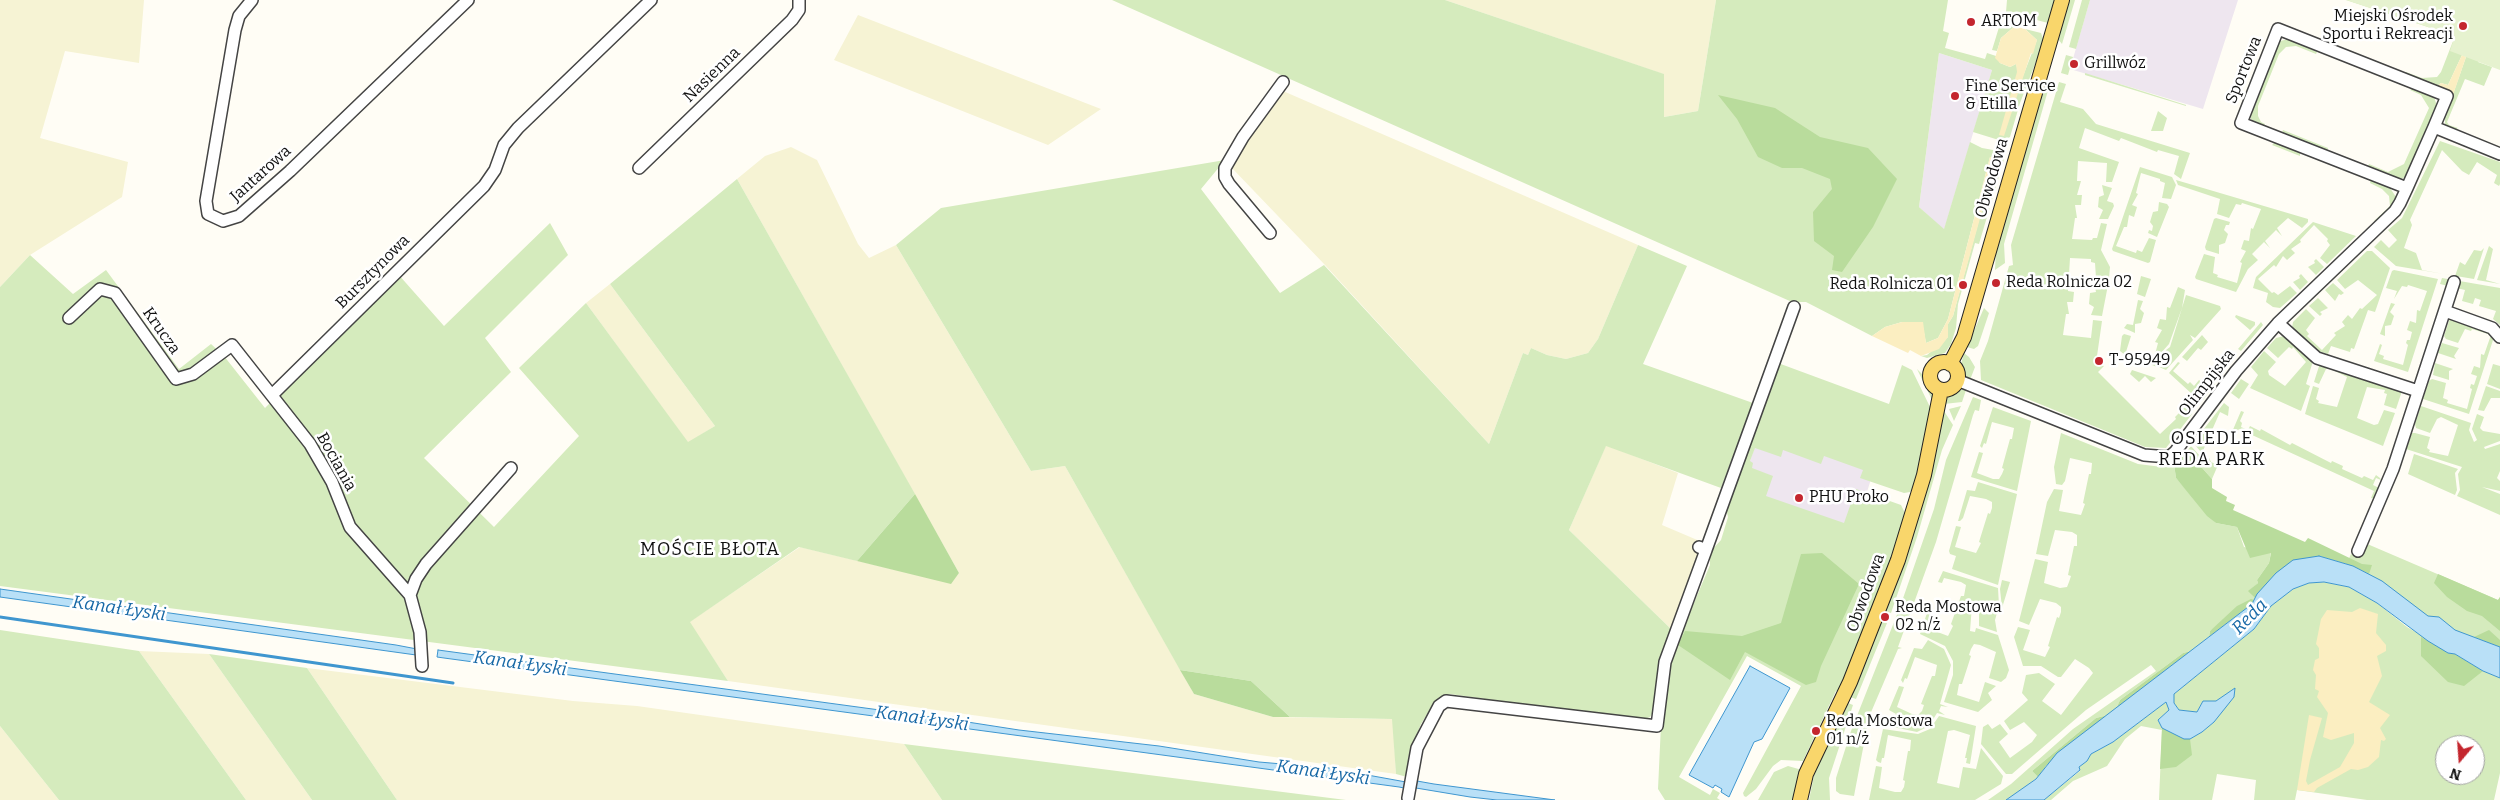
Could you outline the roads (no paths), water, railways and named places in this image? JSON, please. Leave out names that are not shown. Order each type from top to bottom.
[{"type":"main road","name":"Obwodowa","points":[[1950,364],[1964,337],[2062,0]]},
{"type":"main road","points":[[1937,364],[1950,364],[1956,371],[1957,380],[1951,388],[1941,390],[1931,383],[1931,370],[1937,364]]},
{"type":"main road","name":"Obwodowa","points":[[1800,800],[1806,774],[1854,675],[1898,560],[1924,475],[1941,390]]},
{"type":"street","name":"Jantarowa","points":[[252,0],[239,16],[235,30],[206,201],[208,214],[223,221],[239,216],[290,171],[468,0]]},
{"type":"street","name":"Bursztynowa","points":[[272,395],[484,186],[495,170],[504,145],[518,128],[651,0]]},
{"type":"street","name":"Nasienna","points":[[638,168],[792,20],[799,10],[799,0]]},
{"type":"street","name":"Sportowa","points":[[2278,29],[2447,96],[2407,188],[2241,123],[2278,29]]},
{"type":"street","points":[[1270,233],[1229,184],[1225,168],[1243,137],[1283,82]]},
{"type":"street","points":[[2434,127],[2500,154]]},
{"type":"street","name":"Olimpijska","points":[[1957,380],[2135,452],[2151,457],[2169,456],[2175,452],[2236,371],[2278,323],[2389,218],[2400,203],[2407,188]]},
{"type":"street","points":[[2358,551],[2393,469],[2454,282]]},
{"type":"street","name":"Krucza","points":[[69,318],[100,289],[115,293],[176,379],[193,374],[232,345]]},
{"type":"street","points":[[1408,798],[1417,748],[1440,706],[1446,701],[1657,726],[1665,662],[1702,548],[1794,307]]},
{"type":"street","points":[[2445,311],[2492,328],[2500,337]]},
{"type":"street","points":[[2278,323],[2317,358],[2418,391]]},
{"type":"street","name":"Bociania","points":[[232,345],[310,444],[332,482],[350,527],[410,596]]},
{"type":"street","points":[[422,666],[420,632],[410,596],[416,579],[426,564],[511,468]]},
{"type":"water","name":"Reda","points":[[2319,556],[2353,566],[2382,581],[2428,616],[2439,617],[2455,630],[2500,647],[2500,678],[2483,671],[2455,654],[2448,653],[2428,641],[2377,603],[2349,587],[2324,582],[2309,583],[2293,589],[2271,606],[2254,629],[2174,694],[2174,703],[2179,710],[2197,712],[2203,701],[2216,701],[2235,688],[2234,697],[2214,722],[2202,732],[2190,739],[2184,739],[2162,728],[2158,720],[2169,710],[2166,702],[2113,742],[2091,754],[2087,761],[2079,767],[2080,770],[2044,800],[2006,800],[2036,779],[2057,753],[2252,604],[2257,594],[2276,573],[2293,560]]},
{"type":"water","name":"Kanał Łyski","points":[[0,589],[417,649],[416,655],[0,597]]},
{"type":"water","name":"Kanał Łyski","points":[[438,650],[946,719],[953,717],[961,721],[1019,730],[1159,746],[1259,762],[1329,768],[1406,782],[1404,788],[444,658],[437,657]]},
{"type":"water","points":[[1750,666],[1790,688],[1762,739],[1754,742],[1729,797],[1721,792],[1722,789],[1715,785],[1713,788],[1689,775]]},
{"type":"water","points":[[1417,781],[1555,800],[1497,800],[1470,797],[1416,788]]},
{"type":"waterway","points":[[0,617],[453,683]]},
{"type":"place","name":"ARTOM","points":[[1971,22]]},
{"type":"place","name":"Miejski Ośrodek Sportu i Rekreacji","points":[[2463,26]]},
{"type":"place","name":"Grillwóz","points":[[2074,64]]},
{"type":"place","name":"Fine Service & Etilla","points":[[1955,96]]},
{"type":"place","name":"Reda Rolnicza 02","points":[[1996,283]]},
{"type":"place","name":"Reda Rolnicza 01","points":[[1963,285]]},
{"type":"place","name":"T-95949","points":[[2099,361]]},
{"type":"place","name":"PHU Proko","points":[[1799,498]]},
{"type":"place","name":"Reda Mostowa 02 n/ż","points":[[1885,617]]},
{"type":"place","name":"Reda Mostowa 01 n/ż","points":[[1816,731]]},
{"type":"district","name":"OSIEDLE REDA PARK","points":[[2212,449]]},
{"type":"district","name":"MOŚCIE BŁOTA","points":[[710,550]]}]
